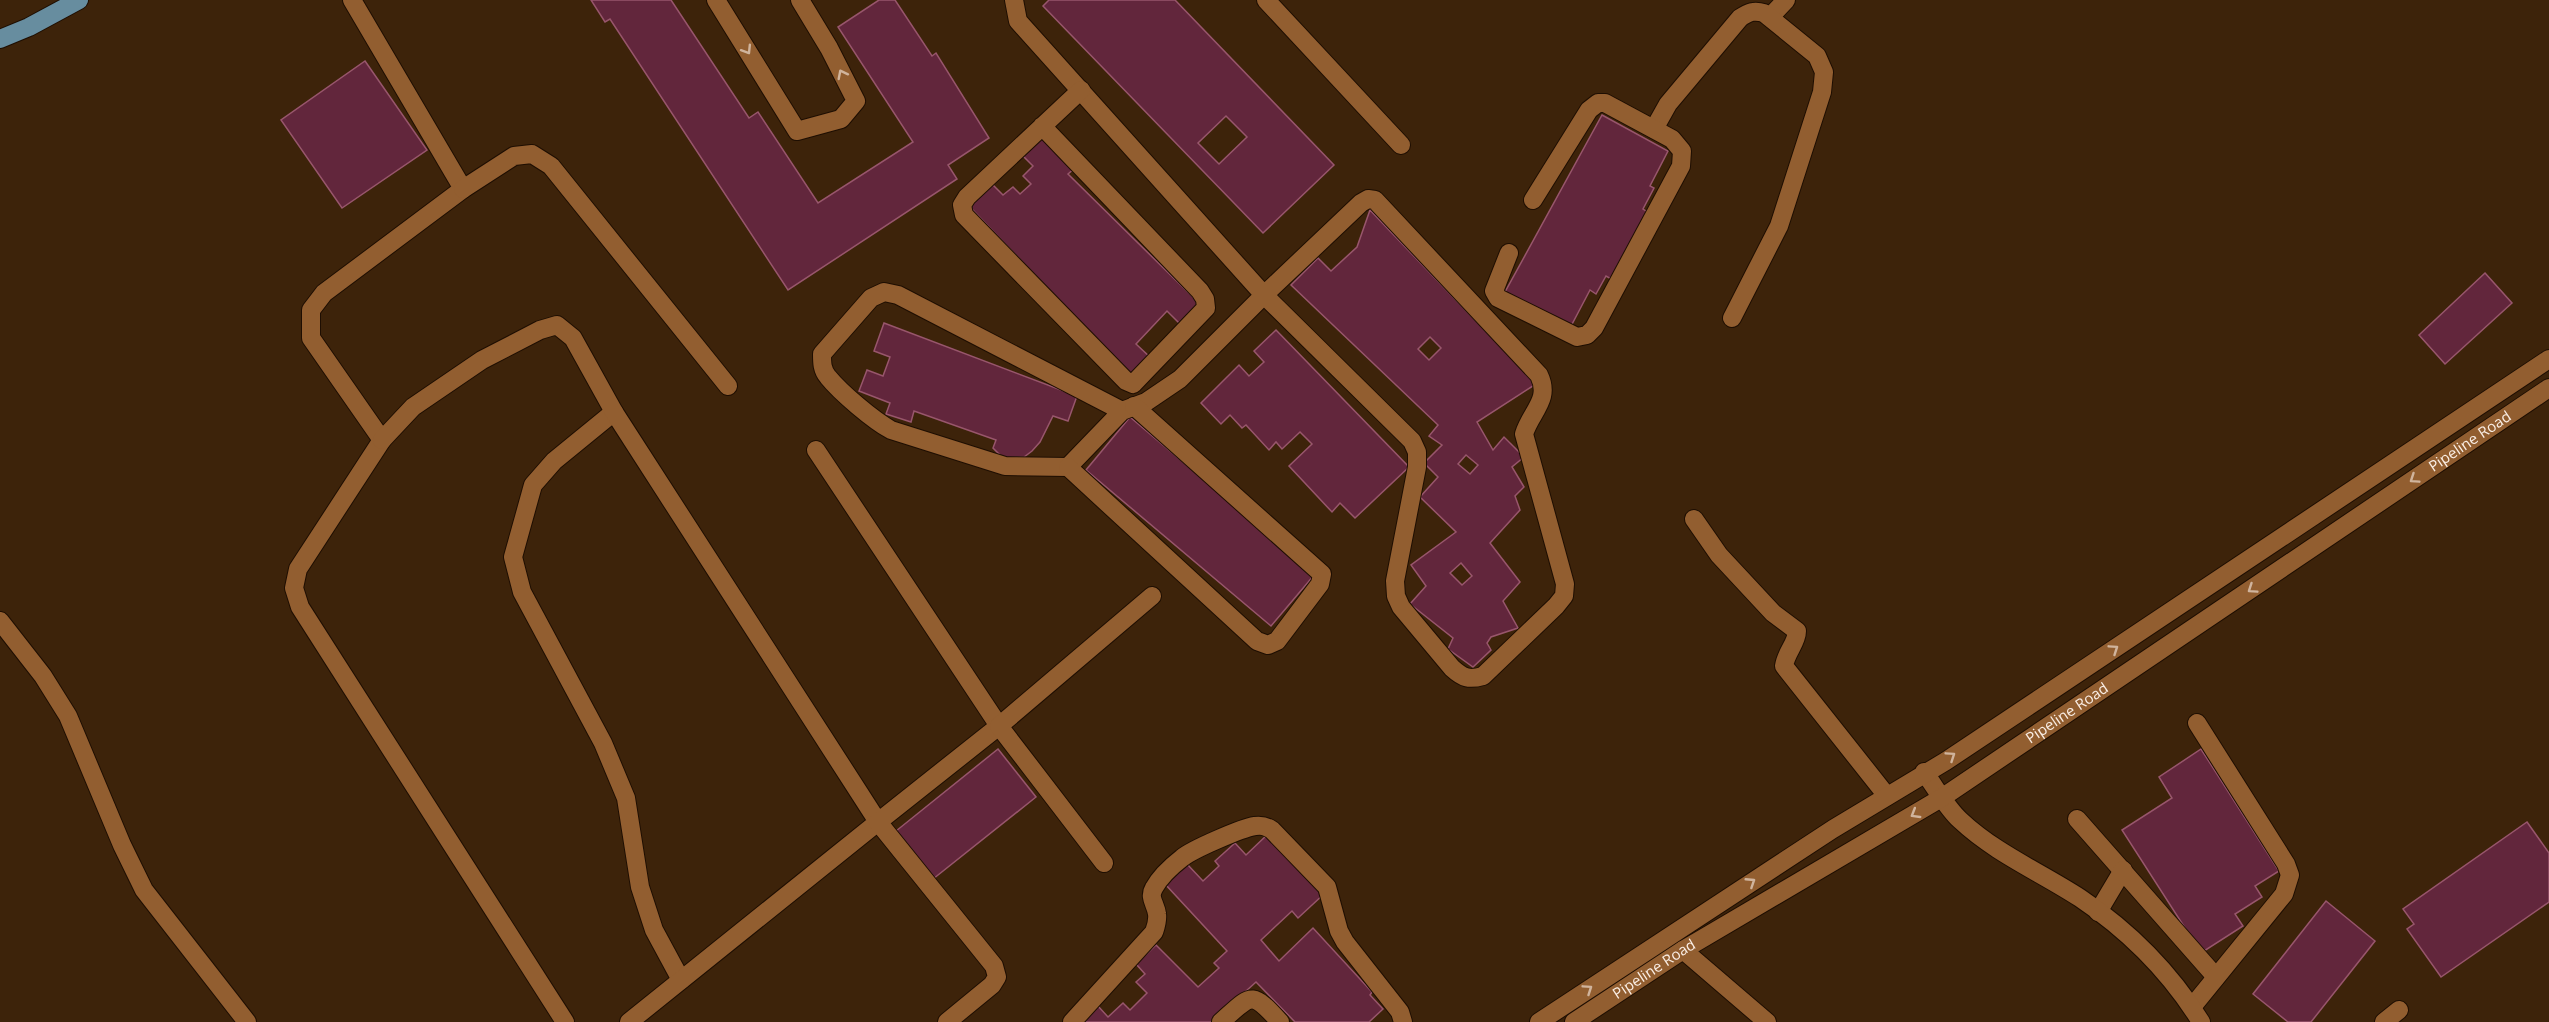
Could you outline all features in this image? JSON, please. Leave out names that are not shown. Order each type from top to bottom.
[{"type":"main road","points":[[0,39],[29,27],[79,0]]},
{"type":"street","points":[[352,0],[463,189]]},
{"type":"street","points":[[716,0],[797,131],[842,119],[856,101],[829,48],[800,0]]},
{"type":"street","points":[[1014,0],[1018,21],[1264,295],[1412,441],[1417,452],[1417,467],[1395,581],[1396,596],[1401,607],[1452,668],[1461,676],[1471,679],[1483,675],[1564,596],[1565,584],[1524,434],[1544,396],[1544,385],[1539,375],[1375,200],[1368,199],[1361,202],[1264,295],[1180,379],[1146,402],[1128,409],[1068,467]]},
{"type":"street","points":[[1266,0],[1401,146]]},
{"type":"street","points":[[1770,17],[1786,0]]},
{"type":"street","points":[[1654,129],[1668,104],[1740,18],[1756,10],[1770,17],[1818,56],[1824,72],[1822,92],[1779,226],[1732,318]]},
{"type":"street","points":[[1042,126],[1200,291],[1205,299],[1206,308],[1133,384],[1126,381],[964,215],[962,205],[967,197],[1042,126],[1081,90]]},
{"type":"street","points":[[1509,253],[1494,291],[1498,298],[1577,337],[1587,335],[1594,328],[1681,166],[1682,151],[1672,139],[1605,103],[1598,103],[1589,110],[1533,200]]},
{"type":"street","points":[[382,440],[311,338],[312,310],[324,293],[463,189],[514,156],[532,154],[551,166],[728,386]]},
{"type":"street","points":[[884,292],[898,295],[1128,409],[1322,574],[1320,584],[1276,640],[1268,645],[1257,642],[1068,467],[1005,466],[891,430],[878,423],[827,376],[822,365],[822,354],[871,298],[884,292]]},
{"type":"street","points":[[565,1022],[300,607],[294,588],[298,569],[382,440],[413,407],[482,360],[540,330],[557,325],[573,338],[614,412],[878,822],[994,966],[997,977],[992,985],[947,1022]]},
{"type":"street","points":[[1173,343],[1195,365]]},
{"type":"street","points":[[1539,1022],[1671,934],[1924,772],[1946,761],[2549,358]]},
{"type":"street","name":"Pipeline Road","points":[[1574,1022],[1683,950],[1943,797],[2549,388]]},
{"type":"street","points":[[2480,403],[2494,425]]},
{"type":"street","points":[[614,412],[554,461],[533,485],[513,557],[522,592],[603,743],[626,798],[640,887],[654,930],[681,980]]},
{"type":"street","points":[[816,450],[999,726],[1104,863]]},
{"type":"street","points":[[1694,519],[1726,562],[1773,613],[1797,631],[1797,637],[1785,656],[1784,666],[1887,796]]},
{"type":"street","points":[[629,1022],[999,726],[1152,596]]},
{"type":"street","points":[[0,621],[43,676],[68,716],[122,845],[144,890],[248,1022]]},
{"type":"street","points":[[1924,772],[1958,818],[1982,839],[2081,899],[2142,947],[2167,974],[2196,1014],[2216,977],[2284,894],[2290,875],[2286,864],[2197,723]]},
{"type":"street","points":[[2077,819],[2216,977]]},
{"type":"street","points":[[1072,1022],[1154,932],[1157,911],[1151,897],[1153,889],[1160,880],[1183,857],[1254,826],[1265,826],[1272,830],[1327,887],[1339,931],[1345,942],[1400,1012],[1403,1022]]},
{"type":"street","points":[[2098,912],[2122,870]]},
{"type":"street","points":[[1671,934],[1683,950],[1767,1022]]},
{"type":"street","points":[[1221,1022],[1246,1000],[1253,998],[1262,1002],[1280,1022]]},
{"type":"street","points":[[2384,1022],[2399,1010]]},
{"type":"building","points":[[591,0],[671,0],[749,118],[758,112],[818,203],[913,142],[838,27],[879,0],[895,0],[932,56],[936,53],[989,138],[948,165],[957,179],[788,290],[610,19],[605,22]]},
{"type":"building","points":[[1049,0],[1175,0],[1334,165],[1263,233],[1043,6]],"holes":[[[1226,116],[1247,137],[1219,164],[1198,143]]]},
{"type":"building","points":[[365,61],[427,150],[342,208],[281,120]]},
{"type":"building","points":[[1602,115],[1668,151],[1650,186],[1654,188],[1643,209],[1649,213],[1613,280],[1606,276],[1596,294],[1590,290],[1570,328],[1505,292]]},
{"type":"building","points":[[1044,136],[1075,168],[1068,174],[1200,304],[1180,324],[1167,311],[1136,344],[1152,359],[1133,378],[969,206],[992,184],[1003,195],[1013,187],[1020,194],[1031,184],[1023,176],[1033,166],[1023,156]]},
{"type":"building","points":[[1370,210],[1536,384],[1477,422],[1493,450],[1504,437],[1524,457],[1512,467],[1524,487],[1515,496],[1520,510],[1490,543],[1520,582],[1503,601],[1518,628],[1491,637],[1487,643],[1491,650],[1473,667],[1448,649],[1453,638],[1410,604],[1426,586],[1411,565],[1456,532],[1420,497],[1438,477],[1424,463],[1442,445],[1429,436],[1438,425],[1291,285],[1318,258],[1331,271],[1357,247]],"holes":[[[1430,337],[1441,348],[1429,360],[1418,349]],[[1466,455],[1478,465],[1470,474],[1458,464]],[[1461,563],[1472,576],[1462,585],[1450,573]]]},
{"type":"building","points":[[2485,273],[2512,303],[2445,364],[2419,335]]},
{"type":"building","points":[[884,323],[1077,396],[1068,421],[1053,416],[1040,442],[1032,451],[1024,457],[1007,458],[1001,456],[993,448],[996,440],[914,411],[911,422],[886,414],[890,403],[859,391],[867,370],[883,376],[890,357],[874,351]]},
{"type":"building","points":[[1276,330],[1409,467],[1355,518],[1340,503],[1332,512],[1289,466],[1312,444],[1300,432],[1282,449],[1276,442],[1269,450],[1246,425],[1242,428],[1230,415],[1221,424],[1201,403],[1239,365],[1249,376],[1264,362],[1254,351]]},
{"type":"building","points":[[1130,417],[1315,574],[1271,626],[1086,470]]},
{"type":"building","points":[[998,749],[1036,797],[933,879],[896,831]]},
{"type":"building","points":[[2201,749],[2279,871],[2255,886],[2262,897],[2235,914],[2243,926],[2201,953],[2122,830],[2172,798],[2159,777]]},
{"type":"building","points":[[2527,822],[2549,853],[2549,902],[2441,977],[2407,929],[2414,924],[2403,909]]},
{"type":"building","points":[[1269,833],[1325,893],[1298,918],[1292,911],[1261,940],[1279,961],[1313,928],[1372,992],[1370,995],[1383,1009],[1369,1022],[1295,1022],[1256,982],[1212,1022],[1082,1022],[1098,1006],[1108,1017],[1123,1003],[1130,1010],[1147,993],[1136,982],[1145,974],[1136,964],[1156,945],[1198,987],[1219,968],[1214,963],[1227,951],[1165,884],[1187,864],[1203,881],[1219,866],[1215,861],[1235,843],[1246,855]]},
{"type":"building","points":[[2326,901],[2375,941],[2311,1022],[2288,1022],[2253,994]]}]
